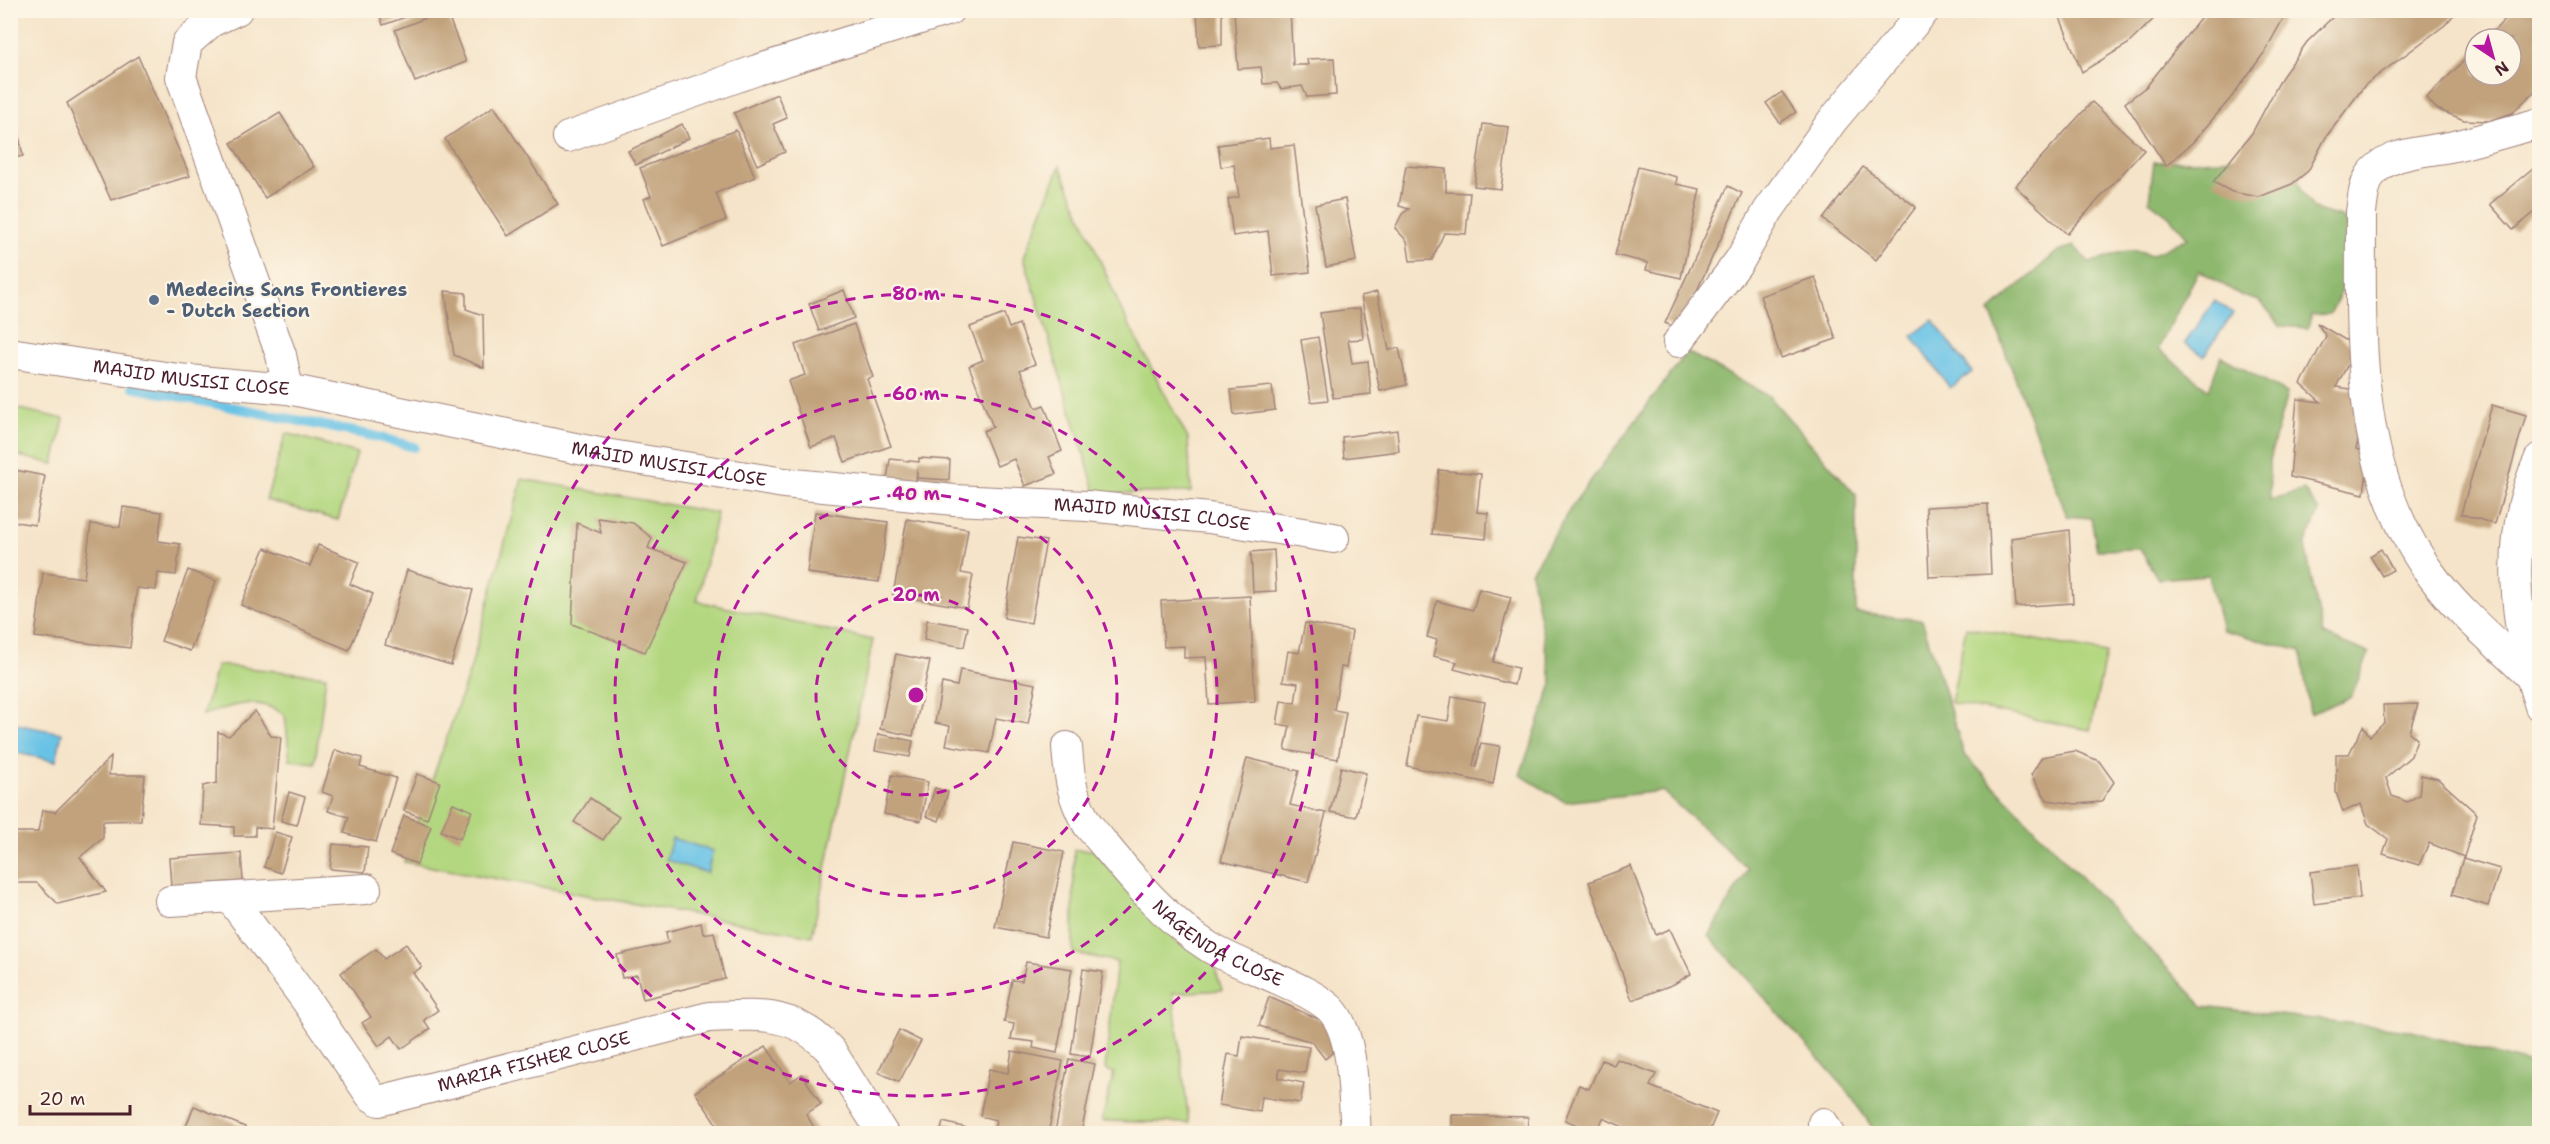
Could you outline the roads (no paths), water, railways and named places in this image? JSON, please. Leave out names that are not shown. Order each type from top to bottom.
[{"type":"street","points":[[237,10],[211,22],[187,43],[180,77],[281,355],[288,389]]},
{"type":"street","points":[[568,137],[757,70],[949,10]]},
{"type":"street","points":[[1678,342],[1740,260],[1768,211],[1832,121],[1925,10]]},
{"type":"street","points":[[2529,675],[2440,586],[2410,542],[2391,506],[2376,455],[2362,378],[2361,212],[2364,189],[2371,175],[2384,164],[2405,155],[2457,146],[2540,123]]},
{"type":"street","name":"MAJID MUSISI CLOSE","points":[[10,353],[178,379],[288,389],[599,453],[784,483],[954,500],[1087,506],[1209,518],[1334,538]]},
{"type":"street","points":[[2540,458],[2524,499],[2518,523],[2516,570],[2529,675],[2540,706]]},
{"type":"street","name":"NAGENDA CLOSE","points":[[1067,747],[1071,789],[1083,817],[1165,914],[1211,948],[1309,996],[1333,1012],[1347,1046],[1356,1134]]},
{"type":"street","points":[[170,901],[366,889]]},
{"type":"street","name":"MARIA FISHER CLOSE","points":[[231,899],[306,1000],[371,1096],[379,1101],[698,1020],[757,1015],[788,1020],[806,1027],[820,1038],[831,1051],[883,1134]]},
{"type":"water","points":[[2215,300],[2233,313],[2204,356],[2185,343]]},
{"type":"water","points":[[1933,320],[1972,372],[1950,388],[1912,336]]},
{"type":"water","points":[[10,723],[62,733],[56,761],[11,752]]},
{"type":"water","points":[[672,838],[713,851],[707,873],[666,860]]},
{"type":"waterway","points":[[133,387],[374,436],[414,447]]},
{"type":"place","name":"Medecins Sans Frontieres - Dutch Section","points":[[154,300]]}]
